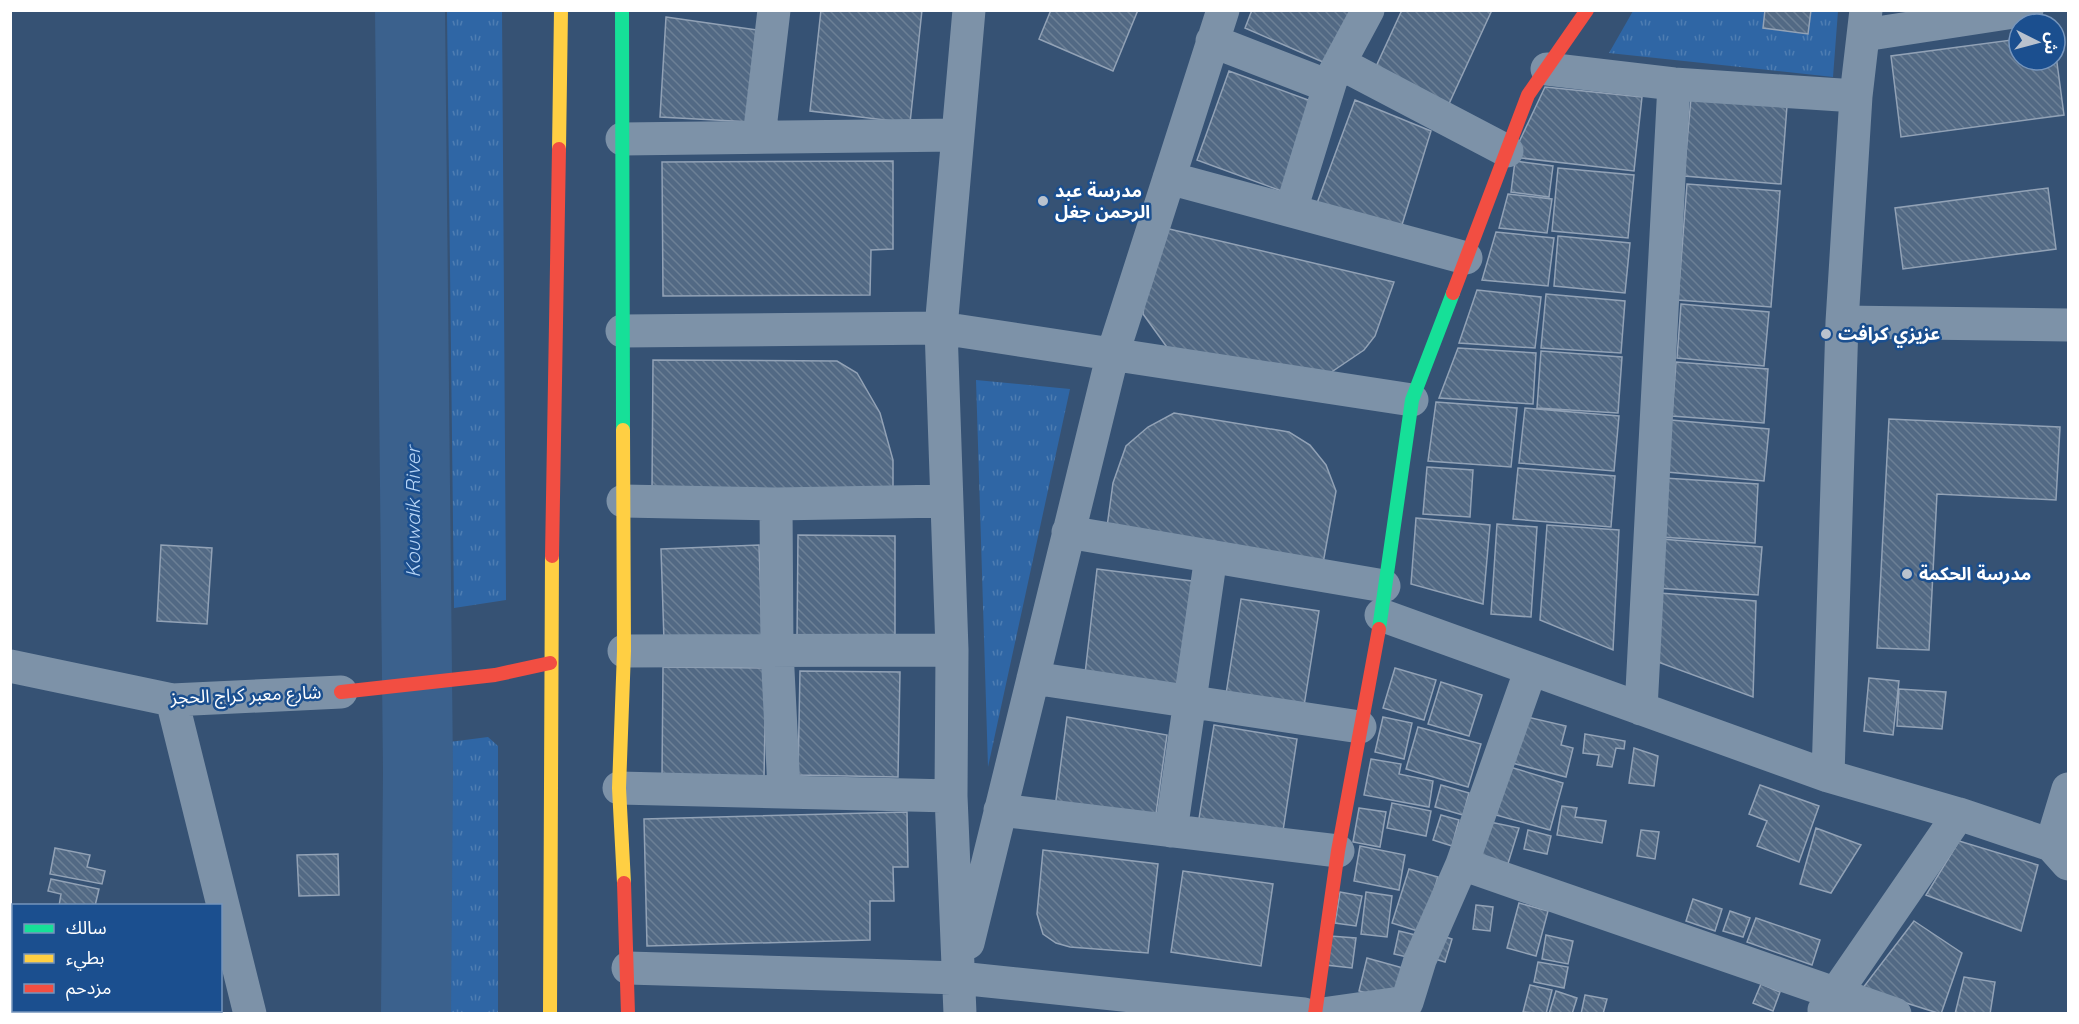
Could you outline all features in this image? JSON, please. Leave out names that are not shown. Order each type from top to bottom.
[{"type":"main road","points":[[549,1014],[550,663],[561,10]]},
{"type":"main road","points":[[622,10],[624,651],[619,788],[628,968],[628,1014]]},
{"type":"main road","points":[[1315,1014],[1338,851],[1382,601],[1412,400],[1528,95],[1587,10]]},
{"type":"main road","points":[[341,692],[495,675],[550,663]]},
{"type":"street","points":[[759,137],[774,10]]},
{"type":"street","points":[[960,1014],[951,796],[952,650],[941,328],[969,10]]},
{"type":"street","points":[[959,978],[1113,353],[1223,10]]},
{"type":"street","points":[[1291,210],[1332,77],[1368,10]]},
{"type":"street","points":[[1828,776],[1842,322],[1856,96],[1865,23],[2027,10]]},
{"type":"street","points":[[1212,41],[1323,84],[1346,66],[1507,150]]},
{"type":"street","points":[[1547,69],[1674,84],[1856,96]]},
{"type":"street","points":[[1641,709],[1674,84]]},
{"type":"street","points":[[622,139],[958,135]]},
{"type":"street","points":[[1169,178],[1466,258]]},
{"type":"street","points":[[1842,322],[2068,325]]},
{"type":"street","points":[[622,331],[941,328],[1412,400]]},
{"type":"street","points":[[623,501],[776,504],[946,501]]},
{"type":"street","points":[[776,504],[777,651],[784,790]]},
{"type":"street","points":[[1068,532],[1211,556],[1382,601],[1531,669],[1828,776],[1959,814],[2060,855],[2068,789]]},
{"type":"street","points":[[1171,831],[1211,556]]},
{"type":"street","points":[[624,651],[952,650]]},
{"type":"street","name":"شارع معبر كراج الحجز","points":[[10,666],[172,700],[341,692]]},
{"type":"street","points":[[1322,1014],[1407,1002],[1420,960],[1462,864],[1531,669]]},
{"type":"street","points":[[1033,678],[1360,727]]},
{"type":"street","points":[[172,700],[240,964],[250,1014]]},
{"type":"street","points":[[619,788],[784,790],[951,796]]},
{"type":"street","points":[[1000,810],[1338,851]]},
{"type":"street","points":[[1829,1004],[1959,814]]},
{"type":"street","points":[[1462,864],[1829,1004],[1895,1014]]},
{"type":"street","points":[[628,968],[959,978],[1304,1014]]},
{"type":"green space","points":[[447,11],[502,11],[506,600],[454,608]]},
{"type":"green space","points":[[1633,11],[1838,11],[1833,77],[1609,53]]},
{"type":"green space","points":[[976,380],[1070,389],[988,767]]},
{"type":"green space","points":[[488,737],[498,746],[498,1013],[449,1013],[449,742]]},
{"type":"building","points":[[821,10],[922,10],[910,123],[810,111]]},
{"type":"building","points":[[1051,10],[1138,10],[1113,71],[1039,39]]},
{"type":"building","points":[[1252,10],[1356,10],[1332,66],[1245,28]]},
{"type":"building","points":[[1402,10],[1492,10],[1448,106],[1374,71]]},
{"type":"building","points":[[1765,10],[1811,10],[1808,34],[1763,28]]},
{"type":"building","points":[[666,17],[764,31],[751,122],[660,117]]},
{"type":"building","points":[[2007,41],[2007,72],[2058,72],[2064,115],[1901,137],[1891,56]]},
{"type":"building","points":[[1229,71],[1319,104],[1287,193],[1197,160]]},
{"type":"building","points":[[1545,87],[1642,97],[1634,171],[1512,157]]},
{"type":"building","points":[[1691,98],[1787,106],[1781,184],[1684,176]]},
{"type":"building","points":[[1355,100],[1431,131],[1401,228],[1316,206]]},
{"type":"building","points":[[893,161],[893,249],[871,250],[870,295],[663,296],[662,162]]},
{"type":"building","points":[[1515,161],[1553,166],[1549,197],[1511,192]]},
{"type":"building","points":[[1558,168],[1634,175],[1628,238],[1552,231]]},
{"type":"building","points":[[1687,184],[1780,191],[1771,307],[1678,300]]},
{"type":"building","points":[[2048,188],[2056,249],[1903,269],[1895,208]]},
{"type":"building","points":[[1508,194],[1552,199],[1547,233],[1499,228]]},
{"type":"building","points":[[1165,228],[1394,282],[1375,336],[1364,350],[1327,375],[1169,350],[1143,314],[1145,298]]},
{"type":"building","points":[[1496,232],[1554,238],[1548,286],[1482,280]]},
{"type":"building","points":[[1558,236],[1630,243],[1625,293],[1554,286]]},
{"type":"building","points":[[1477,290],[1541,297],[1535,348],[1459,343]]},
{"type":"building","points":[[1546,294],[1625,301],[1621,353],[1541,348]]},
{"type":"building","points":[[1681,304],[1769,312],[1764,366],[1677,358]]},
{"type":"building","points":[[1458,348],[1536,353],[1533,404],[1439,398]]},
{"type":"building","points":[[1541,351],[1622,357],[1618,413],[1537,408]]},
{"type":"building","points":[[653,360],[837,361],[857,373],[880,413],[893,460],[893,492],[652,490]]},
{"type":"building","points":[[1676,362],[1768,369],[1764,423],[1672,416]]},
{"type":"building","points":[[1436,402],[1517,408],[1511,467],[1428,461]]},
{"type":"building","points":[[1525,408],[1619,416],[1614,471],[1519,463]]},
{"type":"building","points":[[1174,413],[1289,432],[1310,445],[1326,465],[1336,491],[1322,569],[1106,534],[1113,483],[1126,446],[1148,427]]},
{"type":"building","name":"مدرسة الحكمة","points":[[1889,419],[2060,427],[2056,500],[1937,494],[1929,650],[1877,648]]},
{"type":"building","points":[[1671,420],[1769,429],[1764,481],[1667,472]]},
{"type":"building","points":[[1427,467],[1473,470],[1470,517],[1423,514]]},
{"type":"building","points":[[1518,468],[1615,476],[1611,527],[1513,519]]},
{"type":"building","points":[[1664,478],[1758,484],[1755,543],[1660,537]]},
{"type":"building","points":[[1416,518],[1490,525],[1483,604],[1411,584]]},
{"type":"building","points":[[1497,524],[1537,527],[1531,617],[1491,614]]},
{"type":"building","points":[[1547,525],[1619,530],[1613,650],[1540,620]]},
{"type":"building","points":[[798,535],[895,536],[895,640],[797,639]]},
{"type":"building","points":[[1661,539],[1762,547],[1758,595],[1657,588]]},
{"type":"building","points":[[161,545],[212,548],[207,624],[157,621]]},
{"type":"building","points":[[759,545],[762,637],[664,641],[661,549]]},
{"type":"building","points":[[1097,569],[1192,581],[1179,688],[1085,674]]},
{"type":"building","points":[[1660,593],[1756,601],[1753,697],[1658,662]]},
{"type":"building","points":[[1241,599],[1319,611],[1304,706],[1226,694]]},
{"type":"building","points":[[663,667],[766,668],[764,778],[662,777]]},
{"type":"building","points":[[1395,668],[1436,680],[1424,720],[1383,708]]},
{"type":"building","points":[[800,671],[900,672],[898,777],[798,775]]},
{"type":"building","points":[[1869,678],[1899,681],[1893,735],[1864,731]]},
{"type":"building","points":[[1441,682],[1482,695],[1469,736],[1428,724]]},
{"type":"building","points":[[1899,689],[1946,692],[1942,729],[1897,726]]},
{"type":"building","points":[[1523,716],[1566,726],[1561,745],[1573,748],[1566,777],[1512,763]]},
{"type":"building","points":[[1067,717],[1167,735],[1154,828],[1054,815]]},
{"type":"building","points":[[1383,717],[1412,723],[1404,759],[1375,752]]},
{"type":"building","points":[[1214,725],[1297,739],[1281,844],[1197,831]]},
{"type":"building","points":[[1418,727],[1481,744],[1468,787],[1406,769]]},
{"type":"building","points":[[1585,734],[1625,741],[1624,749],[1616,748],[1612,767],[1597,765],[1599,755],[1583,753]]},
{"type":"building","points":[[1634,748],[1658,756],[1654,786],[1629,783]]},
{"type":"building","points":[[1371,759],[1401,764],[1399,774],[1433,781],[1429,807],[1364,795]]},
{"type":"building","points":[[1510,767],[1563,783],[1550,830],[1496,815]]},
{"type":"building","points":[[1441,785],[1469,793],[1463,815],[1435,807]]},
{"type":"building","points":[[1760,785],[1819,806],[1799,862],[1757,846],[1767,821],[1749,814]]},
{"type":"building","points":[[1392,803],[1431,811],[1426,836],[1387,828]]},
{"type":"building","points":[[1562,806],[1577,808],[1575,817],[1606,821],[1602,843],[1557,835]]},
{"type":"building","points":[[1359,808],[1386,812],[1380,847],[1353,842]]},
{"type":"building","points":[[907,812],[908,867],[893,867],[894,901],[870,901],[870,940],[647,946],[644,819]]},
{"type":"building","points":[[1441,815],[1459,820],[1452,846],[1433,840]]},
{"type":"building","points":[[1490,822],[1519,828],[1506,870],[1480,860]]},
{"type":"building","points":[[1816,828],[1861,845],[1831,893],[1800,884]]},
{"type":"building","points":[[1528,830],[1551,836],[1547,854],[1524,849]]},
{"type":"building","points":[[1641,830],[1659,832],[1655,859],[1637,856]]},
{"type":"building","points":[[1959,841],[2038,865],[2021,931],[1926,895]]},
{"type":"building","points":[[1360,846],[1405,855],[1399,890],[1354,881]]},
{"type":"building","points":[[55,848],[90,855],[87,867],[105,871],[102,884],[50,874]]},
{"type":"building","points":[[1043,850],[1158,864],[1148,953],[1070,947],[1056,943],[1043,934],[1037,914]]},
{"type":"building","points":[[338,854],[339,895],[299,896],[297,855]]},
{"type":"building","points":[[1409,869],[1438,877],[1421,932],[1392,923]]},
{"type":"building","points":[[1183,871],[1273,884],[1261,966],[1171,952]]},
{"type":"building","points":[[51,879],[99,889],[95,904],[59,904],[61,894],[48,891]]},
{"type":"building","points":[[1340,892],[1362,896],[1356,926],[1335,923]]},
{"type":"building","points":[[1366,892],[1392,896],[1387,937],[1361,934]]},
{"type":"building","points":[[1693,899],[1722,909],[1715,931],[1686,921]]},
{"type":"building","points":[[1519,903],[1548,911],[1536,956],[1507,948]]},
{"type":"building","points":[[1476,905],[1493,907],[1490,931],[1473,929]]},
{"type":"building","points":[[1730,911],[1750,918],[1743,937],[1723,931]]},
{"type":"building","points":[[1756,918],[1820,940],[1812,965],[1747,942]]},
{"type":"building","points":[[1914,921],[1962,953],[1941,1014],[1862,989]]},
{"type":"building","points":[[1399,931],[1420,936],[1416,959],[1394,954]]},
{"type":"building","points":[[1433,933],[1452,939],[1445,962],[1425,956]]},
{"type":"building","points":[[1546,935],[1573,941],[1568,964],[1542,959]]},
{"type":"building","points":[[1330,936],[1356,938],[1352,968],[1326,965]]},
{"type":"building","points":[[1367,958],[1403,968],[1395,1000],[1359,991]]},
{"type":"building","points":[[1538,962],[1568,967],[1564,988],[1534,982]]},
{"type":"building","points":[[1964,977],[1995,982],[1990,1014],[1955,1014]]},
{"type":"building","points":[[10,980],[12,980],[12,1012],[34,1012],[34,1014],[10,1012]]},
{"type":"building","points":[[1761,984],[1780,992],[1773,1011],[1753,1003]]},
{"type":"building","points":[[1530,985],[1552,990],[1546,1014],[1523,1012]]},
{"type":"building","points":[[1556,991],[1577,998],[1572,1014],[1549,1014]]},
{"type":"building","points":[[1585,995],[1607,999],[1603,1014],[1581,1014]]},
{"type":"waterway","name":"Kouwaik River","points":[[410,10],[418,771],[416,1014]]},
{"type":"traffic: fast","points":[[622,10],[623,430]]},
{"type":"traffic: fast","points":[[1379,629],[1412,400],[1453,293]]},
{"type":"traffic: slow","points":[[559,149],[561,10]]},
{"type":"traffic: slow","points":[[623,430],[624,651],[619,788],[624,883]]},
{"type":"traffic: slow","points":[[550,1014],[552,556]]},
{"type":"traffic: jam","points":[[1453,293],[1528,95],[1587,10]]},
{"type":"traffic: jam","points":[[552,556],[559,149]]},
{"type":"traffic: jam","points":[[1315,1014],[1338,851],[1379,629]]},
{"type":"traffic: jam","points":[[341,692],[495,675],[550,663]]},
{"type":"traffic: jam","points":[[624,883],[628,1014]]},
{"type":"place","name":"مدرسة عبد الرحمن جغل","points":[[1043,201]]},
{"type":"place","name":"عزيزي كرافت","points":[[1826,334]]},
{"type":"place","name":"مدرسة الحكمة","points":[[1907,574]]}]
